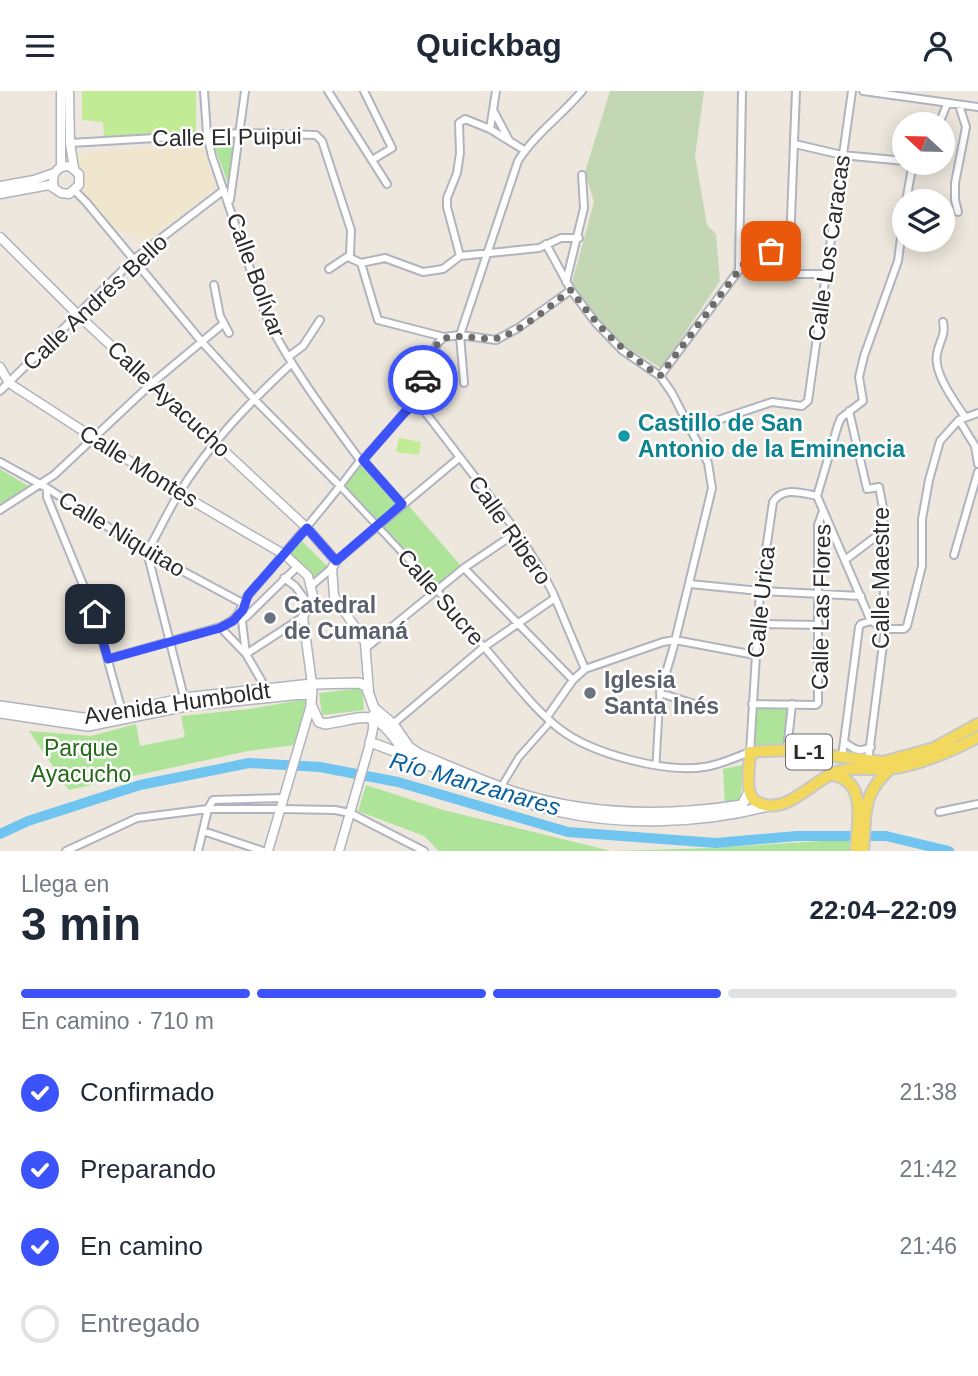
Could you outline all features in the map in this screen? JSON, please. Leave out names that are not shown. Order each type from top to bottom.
[{"type":"main road","name":"Avenida Humboldt","points":[[0,706],[88,726],[185,702],[363,684],[374,708],[393,724],[409,747],[419,754],[500,787],[550,801],[618,813],[640,814],[704,811],[742,805],[749,792]]},
{"type":"main road","points":[[312,688],[311,705],[319,722],[326,724],[373,717],[385,724],[408,757]]},
{"type":"main road","name":"Avenida Humboldt","points":[[0,713],[45,716]]},
{"type":"main road","name":"L-1","points":[[750,752],[787,750],[883,762],[915,755],[978,725]]},
{"type":"main road","name":"L-1","points":[[369,744],[514,799],[559,812],[644,821],[742,813],[800,796],[830,774],[850,769],[890,769],[931,757],[978,737]]},
{"type":"main road","points":[[750,752],[749,792],[755,801],[769,806]]},
{"type":"main road","points":[[856,851],[862,804],[873,786],[890,769]]},
{"type":"main road","points":[[830,774],[851,782],[862,804],[863,851]]},
{"type":"street","points":[[54,188],[52,180],[57,170],[61,91]]},
{"type":"street","points":[[0,194],[49,185],[64,194],[75,191],[80,178],[74,168],[70,143],[69,91]]},
{"type":"street","name":"Calle Bolívar","points":[[204,91],[207,134],[267,319],[290,360],[362,460],[402,504]]},
{"type":"street","points":[[230,203],[245,91]]},
{"type":"street","points":[[328,91],[387,184]]},
{"type":"street","points":[[364,91],[392,148],[372,160]]},
{"type":"street","points":[[490,128],[496,91]]},
{"type":"street","points":[[464,383],[460,335],[518,161],[524,151],[582,91]]},
{"type":"street","points":[[739,269],[742,91]]},
{"type":"street","points":[[796,91],[788,253],[790,273],[825,274]]},
{"type":"street","name":"Calle Los Caracas","points":[[691,429],[772,402],[806,405],[808,401],[852,91]]},
{"type":"street","points":[[863,91],[978,107]]},
{"type":"street","points":[[944,112],[947,104]]},
{"type":"street","points":[[958,212],[955,183],[966,127],[960,105]]},
{"type":"street","points":[[493,110],[510,142]]},
{"type":"street","points":[[460,256],[447,207],[447,198],[457,173],[460,153],[459,123],[465,119],[490,128],[524,151]]},
{"type":"street","name":"Calle El Puipui","points":[[70,143],[207,134],[316,135],[319,137],[351,230],[348,257]]},
{"type":"street","points":[[794,144],[842,155],[892,160]]},
{"type":"street","points":[[0,185],[34,180],[57,170],[74,168]]},
{"type":"street","points":[[566,282],[579,238],[585,198],[582,175]]},
{"type":"street","name":"Calle Andrés Bello","points":[[0,391],[134,259],[224,190]]},
{"type":"street","name":"Calle Sucre","points":[[75,191],[202,342],[378,525],[484,647],[562,730],[592,748],[634,761],[656,764],[706,767],[750,752]]},
{"type":"street","name":"Calle Ayacucho","points":[[0,237],[77,314],[307,528],[334,565]]},
{"type":"street","points":[[329,269],[348,257],[361,263],[385,258],[423,272],[443,269],[460,256],[539,248],[561,238],[579,238]]},
{"type":"street","points":[[546,244],[571,290],[596,323],[622,350],[660,376],[672,393],[708,463],[712,488],[690,584],[660,693],[656,764]]},
{"type":"street","points":[[741,249],[788,253]]},
{"type":"street","points":[[660,376],[754,250]]},
{"type":"street","points":[[899,252],[864,356],[859,377],[863,401],[849,411],[838,425],[817,496],[871,621],[885,629],[904,629],[907,626],[922,566],[922,519],[940,441],[962,418],[978,413]]},
{"type":"street","points":[[361,263],[378,320],[444,337],[460,335],[496,339],[518,328],[571,290]]},
{"type":"street","points":[[214,285],[223,324],[229,333]]},
{"type":"street","points":[[185,702],[148,552],[179,493],[216,442],[303,346],[320,320]]},
{"type":"street","points":[[943,322],[946,332],[936,355],[937,363],[975,446],[978,464]]},
{"type":"street","points":[[0,510],[44,487],[151,384],[223,324]]},
{"type":"street","points":[[108,659],[220,628],[233,621],[243,610],[248,595],[285,555],[362,460],[414,405],[437,345],[444,337]]},
{"type":"street","name":"Calle Montes","points":[[1,372],[9,383],[179,493],[285,555],[308,576],[312,585]]},
{"type":"street","name":"Calle Ribero","points":[[414,405],[429,417],[517,533],[541,570],[585,669]]},
{"type":"street","name":"Calle Maestre","points":[[849,411],[867,489],[879,487],[884,513],[882,532],[885,629],[868,761]]},
{"type":"street","points":[[246,654],[303,617],[313,596],[312,585],[402,504],[459,458]]},
{"type":"street","name":"Calle Niquitao","points":[[0,462],[148,552],[244,604]]},
{"type":"street","points":[[954,555],[978,472]]},
{"type":"street","points":[[44,487],[95,614],[123,716]]},
{"type":"street","name":"Calle Urica","points":[[750,752],[760,591],[773,502],[786,491],[817,496]]},
{"type":"street","name":"Calle Las Flores","points":[[792,704],[818,703],[818,525],[823,511]]},
{"type":"street","points":[[845,560],[882,532]]},
{"type":"street","points":[[366,647],[464,568],[517,533]]},
{"type":"street","points":[[334,565],[336,601],[363,636],[366,647],[373,717],[369,744],[339,851]]},
{"type":"street","points":[[242,621],[298,566]]},
{"type":"street","points":[[464,568],[573,680]]},
{"type":"street","points":[[284,578],[295,586],[310,606]]},
{"type":"street","points":[[690,584],[861,596]]},
{"type":"street","points":[[393,724],[484,647],[555,598]]},
{"type":"street","points":[[244,604],[246,614],[242,621],[246,654]]},
{"type":"street","points":[[303,617],[312,688]]},
{"type":"street","points":[[842,757],[859,627],[871,621]]},
{"type":"street","points":[[758,624],[818,625]]},
{"type":"street","points":[[220,628],[246,654],[268,694]]},
{"type":"street","points":[[500,787],[519,757],[549,719],[573,680],[585,669],[675,640],[755,655]]},
{"type":"street","points":[[660,693],[706,708]]},
{"type":"street","points":[[752,704],[792,704],[787,750]]},
{"type":"street","points":[[203,831],[265,851],[281,809],[311,705]]},
{"type":"street","points":[[844,742],[856,750],[871,747]]},
{"type":"street","points":[[198,851],[210,803],[220,799],[284,798]]},
{"type":"street","points":[[939,812],[978,804]]},
{"type":"street","points":[[66,851],[137,818],[208,809],[281,809],[335,810],[350,813],[424,851]]},
{"type":"shaded area","points":[[200,142],[216,187],[147,241],[110,227],[83,195],[82,169],[75,163],[75,154]]},
{"type":"green space","points":[[82,91],[196,91],[196,131],[104,137],[103,122],[82,120]]},
{"type":"green space","points":[[610,91],[704,91],[695,156],[707,225],[716,234],[720,281],[661,368],[625,346],[597,318],[572,283],[594,202],[585,172]]},
{"type":"green space","points":[[234,138],[231,186],[229,186],[212,139]]},
{"type":"green space","points":[[399,438],[421,442],[419,455],[396,452]]},
{"type":"green space","points":[[364,463],[399,503],[378,522],[342,483]]},
{"type":"green space","points":[[0,469],[28,486],[28,490],[0,506]]},
{"type":"green space","points":[[408,505],[462,567],[437,587],[383,527]]},
{"type":"green space","points":[[302,541],[328,567],[312,581],[286,557]]},
{"type":"green space","points":[[362,688],[364,710],[322,715],[319,693]]},
{"type":"green space","name":"Parque Ayacucho","points":[[307,699],[295,745],[248,751],[69,790],[29,731],[91,736],[136,724],[140,746],[185,737],[181,716],[249,709]]},
{"type":"green space","points":[[754,707],[789,709],[784,748],[754,751]]},
{"type":"green space","points":[[743,765],[740,805],[725,806],[723,769]]},
{"type":"green space","points":[[366,785],[443,810],[611,851],[439,851],[424,836],[358,811]]},
{"type":"green space","points":[[853,839],[852,851],[613,851],[712,848]]},
{"type":"waterway","name":"Río Manzanares","points":[[0,834],[28,821],[140,785],[249,763],[320,767],[398,782],[568,832],[716,843],[797,836],[886,836],[949,851]]},
{"type":"way so far","points":[[423,380],[437,345],[444,337],[460,335],[496,339],[518,328],[571,290],[596,323],[622,350],[660,376],[754,250],[771,251]]},
{"type":"place","name":"Castillo de San Antonio de la Eminencia","points":[[624,436]]},
{"type":"place","name":"Catedral de Cumaná","points":[[270,618]]},
{"type":"place","name":"Iglesia Santa Inés","points":[[590,693]]},
{"type":"route","points":[[95,614],[108,659],[220,628],[233,621],[243,610],[248,595],[307,528],[336,561],[402,504],[363,460],[414,405],[423,380]]}]
